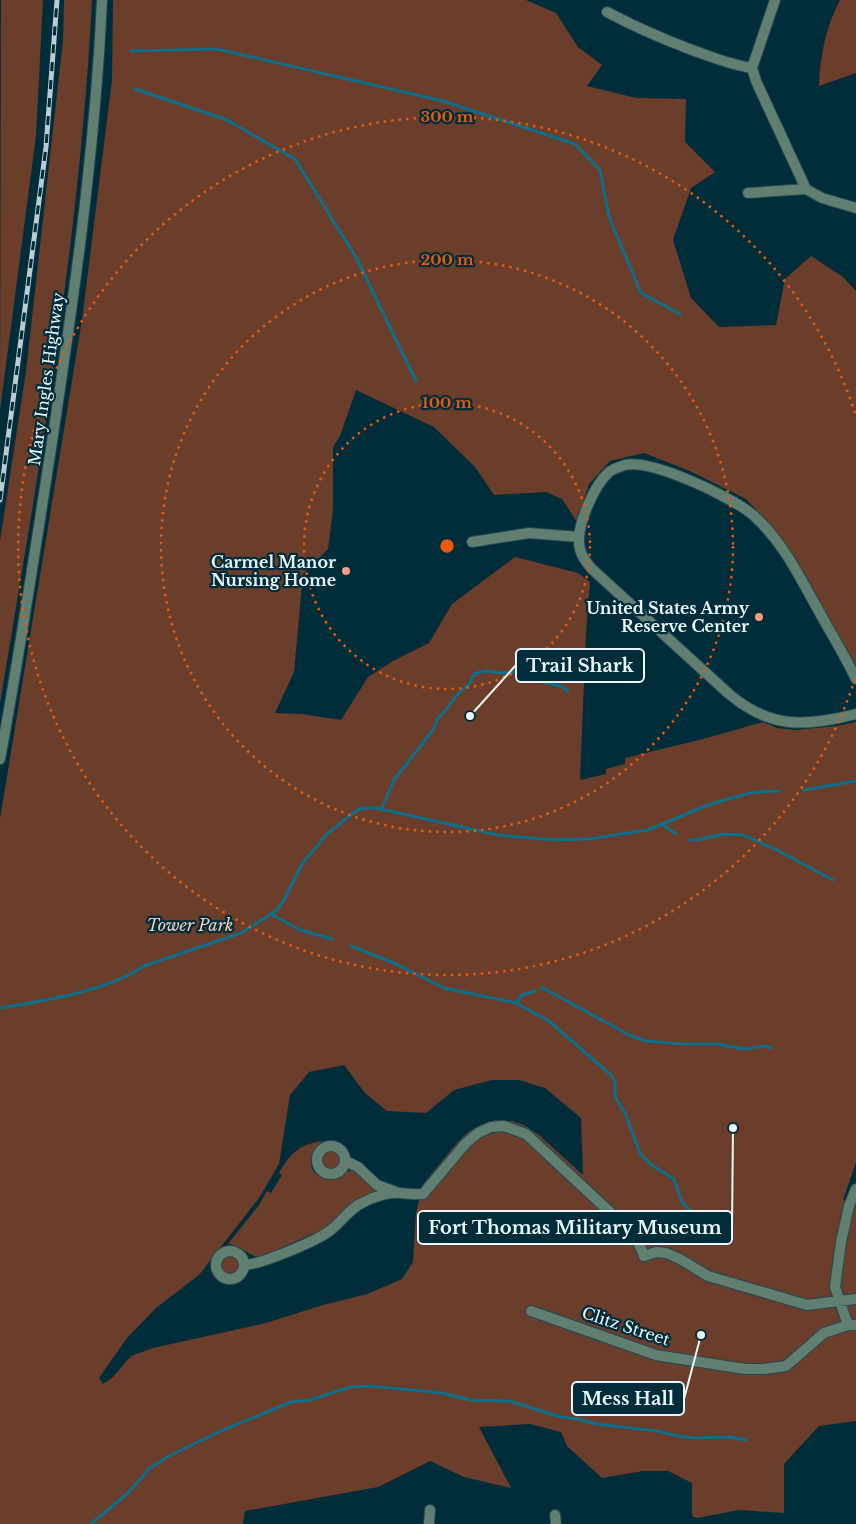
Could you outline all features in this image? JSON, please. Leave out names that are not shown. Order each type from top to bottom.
[{"type":"street","name":"Mary Ingles Highway","points":[[0,759],[27,609],[68,339],[95,119],[102,0]]},
{"type":"street","points":[[775,0],[752,68],[758,86],[806,189]]},
{"type":"street","points":[[607,12],[666,41],[739,66],[752,68]]},
{"type":"street","points":[[748,193],[806,189],[822,198],[856,208]]},
{"type":"street","points":[[856,679],[784,549],[753,515],[706,488],[652,466],[636,464],[616,468],[607,473],[585,510],[579,537],[584,560],[592,569],[716,682],[742,704],[757,713],[774,720],[797,724],[856,714]]},
{"type":"street","points":[[472,542],[528,533],[579,537]]},
{"type":"street","points":[[344,1163],[348,1162],[358,1167],[377,1185],[399,1193],[423,1194],[466,1143],[478,1133],[492,1127],[504,1126],[526,1134],[543,1148],[636,1237],[644,1256],[656,1252],[666,1253],[708,1276],[807,1306],[856,1299]]},
{"type":"street","points":[[852,1325],[835,1287],[849,1206],[856,1189]]},
{"type":"street","points":[[244,1265],[257,1263],[314,1240],[333,1229],[362,1202],[399,1193]]},
{"type":"street","name":"Clitz Street","points":[[531,1310],[656,1354],[744,1369],[786,1366],[824,1333],[852,1325]]},
{"type":"street","points":[[429,1524],[430,1510]]},
{"type":"green space","points":[[1,0],[43,0],[36,136],[0,410]]},
{"type":"green space","points":[[64,0],[92,0],[78,177],[56,353],[0,703],[0,541],[26,371],[63,40]]},
{"type":"green space","name":"Tower Park","points":[[113,0],[526,0],[556,13],[578,47],[602,65],[587,86],[636,98],[686,99],[685,142],[715,172],[691,188],[673,240],[691,298],[719,327],[776,325],[785,279],[811,256],[843,277],[856,291],[856,667],[781,537],[746,499],[692,472],[644,453],[610,461],[589,484],[577,522],[562,499],[546,492],[494,495],[475,467],[434,427],[356,390],[340,436],[333,447],[333,509],[328,549],[303,574],[294,672],[275,713],[302,714],[341,720],[368,677],[393,661],[429,643],[452,604],[515,557],[578,573],[590,582],[580,780],[606,774],[606,769],[625,764],[625,758],[763,722],[777,728],[795,730],[856,722],[856,1162],[843,1200],[856,1205],[856,1421],[819,1426],[784,1464],[784,1513],[739,1510],[697,1518],[692,1516],[692,1483],[668,1471],[643,1471],[602,1478],[567,1446],[561,1432],[530,1424],[479,1427],[511,1488],[464,1477],[430,1461],[378,1487],[245,1511],[243,1524],[0,1524],[0,819],[82,320],[112,80]],"holes":[[[344,1065],[365,1093],[387,1111],[426,1113],[454,1090],[492,1080],[519,1080],[545,1088],[581,1118],[583,1175],[539,1135],[524,1125],[512,1121],[496,1120],[480,1125],[468,1132],[456,1144],[423,1184],[416,1213],[413,1262],[402,1279],[367,1294],[323,1305],[266,1323],[153,1348],[131,1356],[113,1377],[103,1384],[99,1378],[127,1338],[156,1308],[199,1275],[259,1198],[279,1164],[290,1095],[309,1072]]]},
{"type":"green space","points":[[840,0],[856,0],[856,73],[819,86],[825,42],[831,20]]},
{"type":"green space","points":[[325,1141],[319,1146],[312,1158],[312,1169],[316,1173],[322,1177],[334,1179],[348,1171],[354,1170],[379,1192],[364,1196],[355,1202],[326,1228],[261,1257],[253,1256],[238,1247],[228,1244],[259,1205],[267,1191],[271,1193],[282,1175],[279,1173],[292,1154],[303,1146]]},
{"type":"green space","points":[[331,1151],[339,1156],[340,1160],[335,1168],[331,1169],[323,1164],[322,1160],[327,1152]]},
{"type":"green space","points":[[230,1256],[236,1259],[239,1265],[236,1271],[230,1274],[224,1271],[221,1265],[224,1259]]},
{"type":"waterway","points":[[131,51],[217,49],[443,101],[575,144],[600,170],[609,217],[641,293],[680,314]]},
{"type":"waterway","points":[[135,89],[227,120],[295,159],[357,259],[416,381]]},
{"type":"waterway","points":[[381,810],[394,780],[433,730],[438,718],[456,696],[469,684],[474,674],[484,671],[503,673],[521,671],[531,674],[542,682],[561,686],[568,691]]},
{"type":"waterway","points":[[804,790],[856,781]]},
{"type":"waterway","points":[[0,1008],[75,994],[112,982],[144,966],[241,933],[276,911],[284,900],[302,864],[327,834],[356,811],[363,808],[376,808],[498,835],[553,840],[588,839],[648,830],[708,805],[728,799],[755,792],[779,791]]},
{"type":"waterway","points":[[663,825],[676,834]]},
{"type":"waterway","points":[[690,840],[724,834],[743,835],[777,850],[833,880]]},
{"type":"waterway","points":[[271,914],[300,930],[332,939]]},
{"type":"waterway","points":[[351,946],[394,963],[444,988],[516,1003],[549,1021],[612,1076],[615,1082],[615,1097],[625,1113],[640,1153],[650,1164],[674,1179],[682,1202],[692,1213]]},
{"type":"waterway","points":[[541,988],[631,1036],[646,1041],[718,1044],[744,1049],[766,1046],[771,1048]]},
{"type":"waterway","points":[[516,1003],[522,995],[535,991]]},
{"type":"waterway","points":[[91,1524],[128,1493],[149,1469],[167,1457],[221,1431],[291,1402],[310,1400],[350,1387],[370,1386],[442,1393],[470,1400],[509,1401],[561,1417],[596,1424],[657,1431],[696,1438],[730,1437],[746,1440]]},
{"type":"railway","points":[[0,500],[46,147],[57,0]]},
{"type":"place","name":"Carmel Manor Nursing Home","points":[[346,571]]},
{"type":"place","name":"United States Army Reserve Center","points":[[759,617]]},
{"type":"place","name":"Trail Shark","points":[[470,716]]},
{"type":"place","name":"Fort Thomas Military Museum","points":[[733,1128]]},
{"type":"place","name":"Mess Hall","points":[[701,1335]]}]
